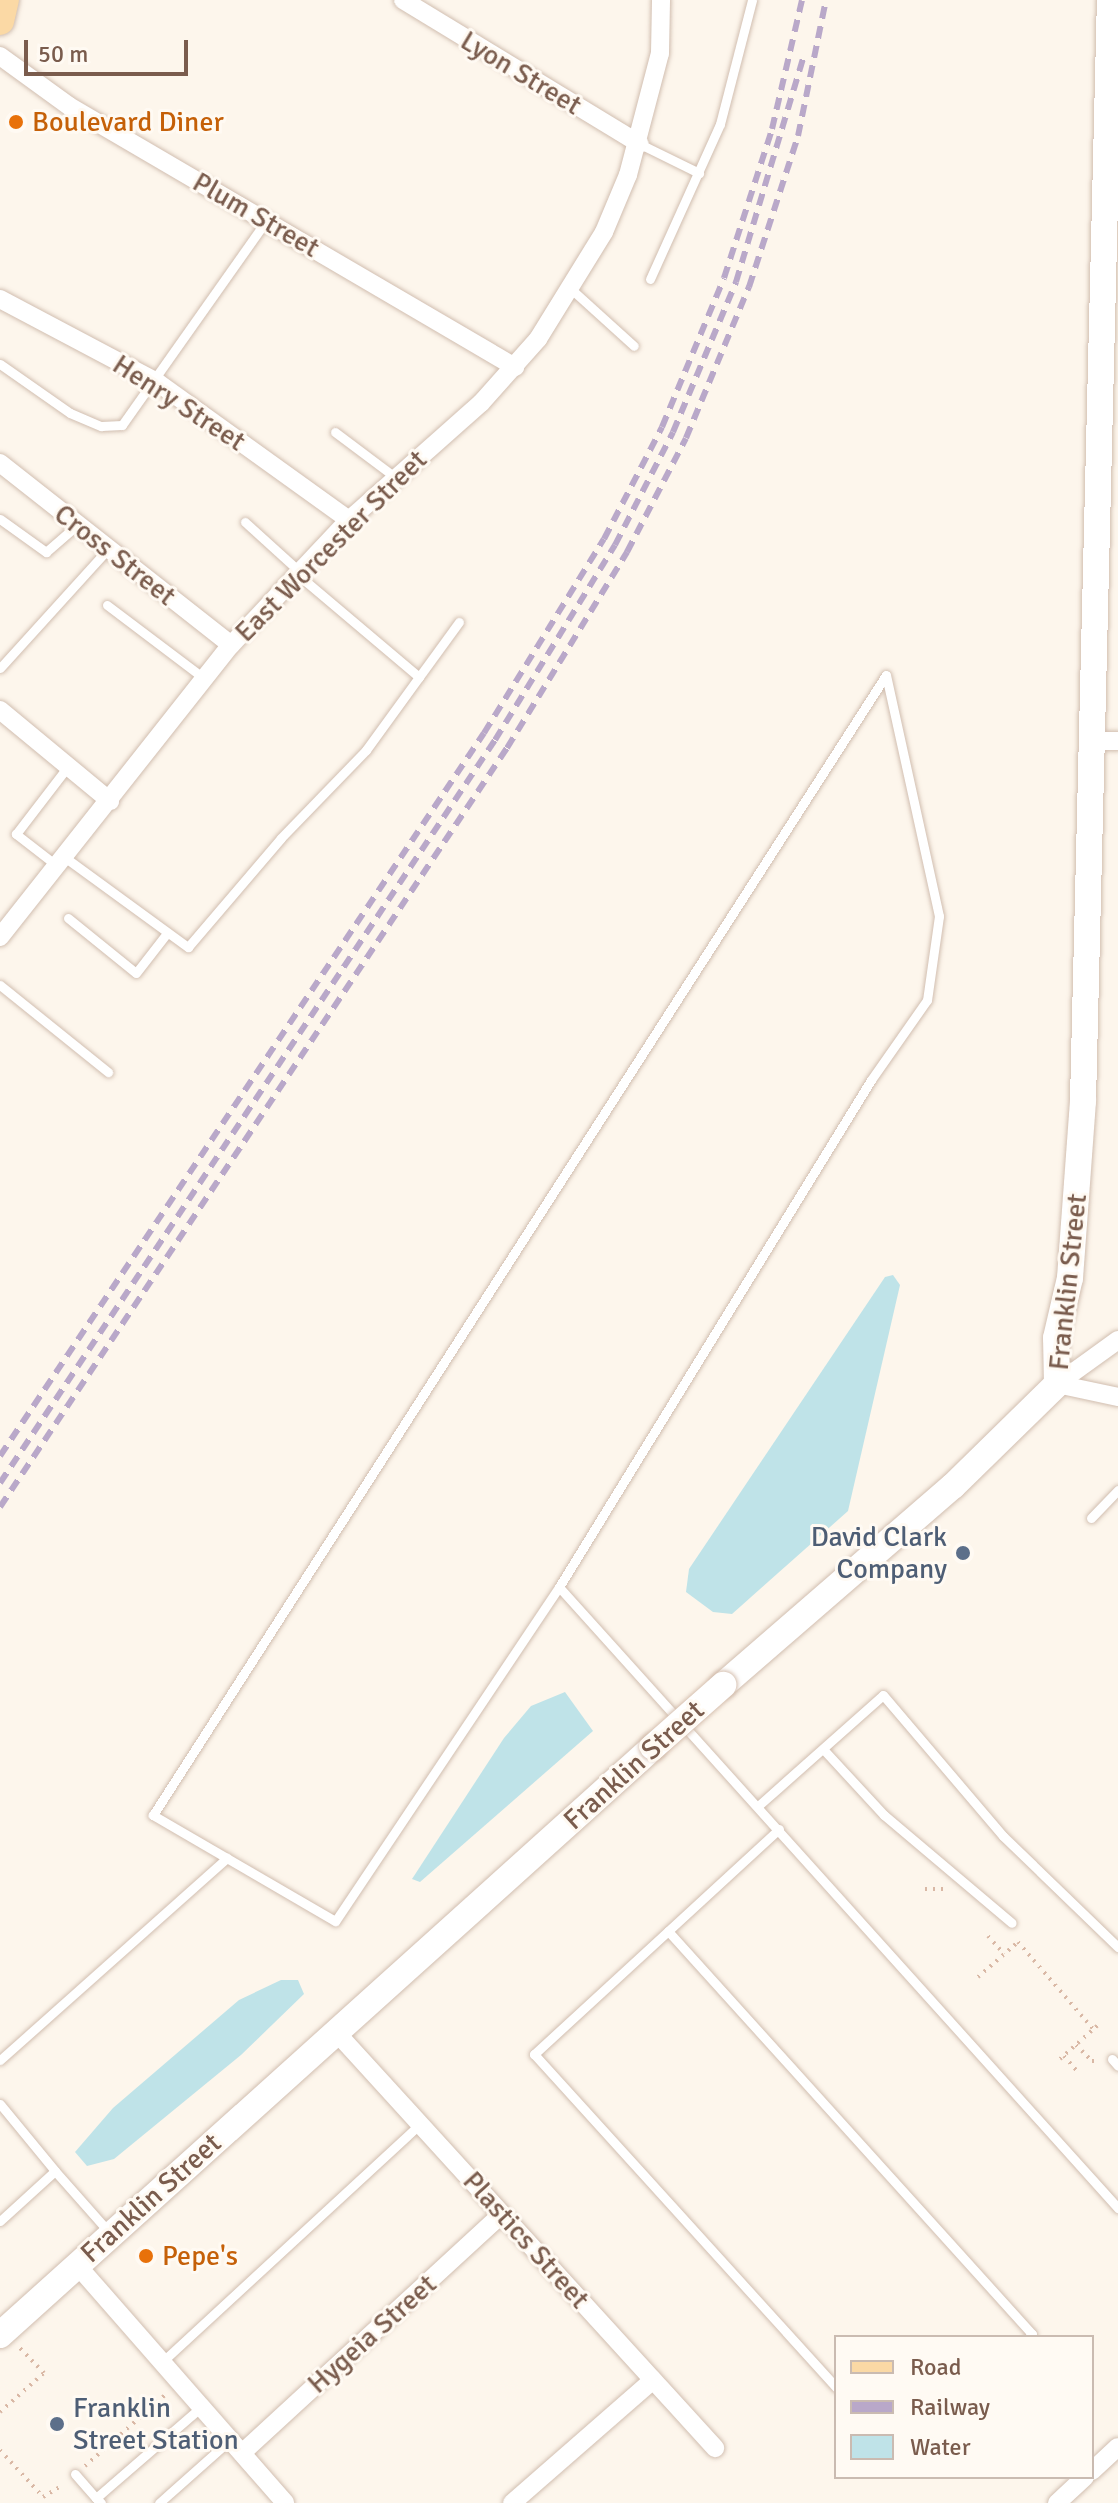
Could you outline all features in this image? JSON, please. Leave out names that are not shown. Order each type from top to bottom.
[{"type":"main road","points":[[0,21],[5,0]]},
{"type":"main road","name":"Franklin Street","points":[[9,2340],[77,2265],[653,1747],[953,1486],[1057,1384],[1056,1338],[1070,1278],[1079,1174],[1105,741],[1110,0]]},
{"type":"street","name":"Lyon Street","points":[[403,0],[640,144]]},
{"type":"street","name":"East Worcester Street","points":[[0,937],[231,645],[349,520],[515,367],[570,288],[604,232],[640,144],[660,53],[661,0]]},
{"type":"street","name":"Plum Street","points":[[0,56],[69,106],[262,216],[515,367]]},
{"type":"street","name":"Henry Street","points":[[0,299],[157,382],[349,520]]},
{"type":"street","name":"Cross Street","points":[[0,463],[106,551],[231,645]]},
{"type":"street","points":[[0,710],[110,801]]},
{"type":"street","points":[[1057,1384],[1118,1340]]},
{"type":"street","points":[[1057,1384],[1118,1397]]},
{"type":"street","name":"Plastics Street","points":[[336,2032],[715,2448]]},
{"type":"street","name":"Hygeia Street","points":[[236,2447],[502,2214]]},
{"type":"street","points":[[77,2265],[285,2503]]},
{"type":"street","points":[[512,2503],[653,2380]]},
{"type":"street","points":[[1094,2469],[1118,2447]]},
{"type":"street","points":[[1057,2503],[1083,2479]]},
{"type":"lane","points":[[650,279],[720,124],[752,0]]},
{"type":"lane","points":[[640,144],[699,173]]},
{"type":"lane","points":[[0,364],[23,377],[36,394],[111,428],[130,417],[157,382],[262,216]]},
{"type":"lane","points":[[570,288],[634,346]]},
{"type":"lane","points":[[335,432],[395,477]]},
{"type":"lane","points":[[0,519],[46,552],[76,526]]},
{"type":"lane","points":[[245,522],[419,677]]},
{"type":"lane","points":[[0,668],[106,551]]},
{"type":"lane","points":[[107,605],[205,679]]},
{"type":"lane","points":[[69,765],[16,834],[188,947],[281,838],[366,750],[459,622]]},
{"type":"lane","points":[[886,675],[939,916],[927,1000],[871,1080],[559,1587],[335,1921],[153,1815],[886,675]]},
{"type":"lane","points":[[68,918],[136,973],[167,933]]},
{"type":"lane","points":[[0,985],[108,1072]]},
{"type":"lane","points":[[1091,1518],[1118,1490]]},
{"type":"lane","points":[[559,1587],[1118,2208]]},
{"type":"lane","points":[[758,1806],[883,1695],[1003,1836],[1118,1947]]},
{"type":"lane","points":[[823,1749],[884,1815],[1012,1923]]},
{"type":"lane","points":[[779,1829],[534,2054],[834,2385]]},
{"type":"lane","points":[[0,2060],[227,1858]]},
{"type":"lane","points":[[668,1931],[1031,2335]]},
{"type":"lane","points":[[0,2104],[111,2234]]},
{"type":"lane","points":[[162,2362],[420,2124]]},
{"type":"lane","points":[[0,2221],[55,2171]]},
{"type":"lane","points":[[75,2474],[98,2501],[201,2407]]},
{"type":"lane","points":[[159,2503],[236,2447]]},
{"type":"path","points":[[988,1936],[1004,1954]]},
{"type":"path","points":[[978,1977],[1018,1942],[1096,2027],[1062,2058],[1079,2073]]},
{"type":"path","points":[[1076,2045],[1092,2061]]},
{"type":"path","points":[[0,2412],[44,2373],[9,2340]]},
{"type":"path","points":[[0,2450],[43,2497],[75,2474],[167,2393]]},
{"type":"water","points":[[893,1275],[900,1285],[848,1511],[732,1614],[713,1612],[686,1592],[689,1569],[885,1277]]},
{"type":"water","points":[[565,1692],[593,1731],[420,1882],[412,1879],[504,1738],[531,1706]]},
{"type":"water","points":[[281,1980],[298,1980],[304,1994],[241,2055],[114,2159],[87,2166],[75,2152],[113,2108],[239,2000]]},
{"type":"railway","points":[[0,1456],[484,733],[604,539],[662,427],[724,278],[772,129],[802,0]]},
{"type":"railway","points":[[0,1507],[507,748],[627,552],[686,438],[749,287],[798,136],[826,0]]},
{"type":"railway","points":[[0,1483],[495,740],[615,545],[673,432],[736,282],[804,56]]},
{"type":"place","name":"Boulevard Diner","points":[[16,122]]},
{"type":"place","name":"David Clark Company","points":[[963,1553]]},
{"type":"place","name":"Pepe's","points":[[146,2256]]},
{"type":"place","name":"Franklin Street Station","points":[[57,2424]]}]
